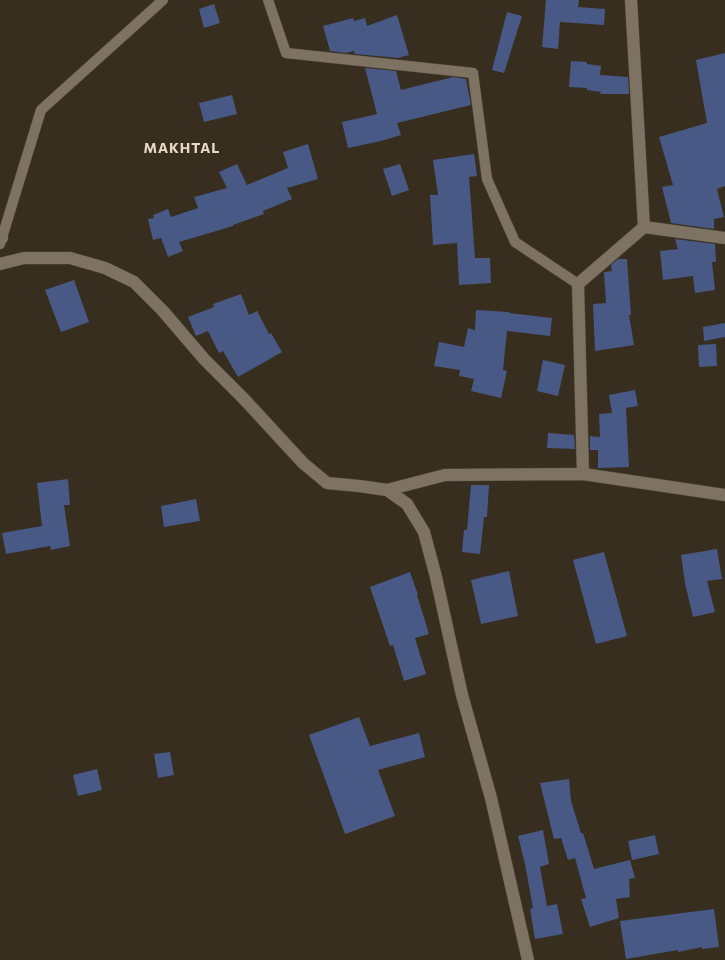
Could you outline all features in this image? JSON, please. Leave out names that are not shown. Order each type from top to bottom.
[{"type":"street","points":[[631,0],[644,227]]},
{"type":"street","points":[[583,474],[578,284],[644,227],[725,238]]},
{"type":"street","points":[[0,264],[24,258],[70,258],[105,268],[134,282],[163,311],[204,359],[244,399],[303,463],[327,483],[387,490],[445,475],[583,474],[725,496]]},
{"type":"street","points":[[387,490],[407,504],[424,532],[436,577],[462,695],[492,805],[528,960]]},
{"type":"lane","points":[[1,239],[41,110],[164,0]]},
{"type":"lane","points":[[268,0],[286,53],[473,72],[487,180],[515,242],[578,284]]},
{"type":"building","points":[[546,0],[579,0],[578,7],[605,9],[604,25],[560,22],[558,49],[542,47]]},
{"type":"building","points":[[214,4],[220,23],[204,28],[199,9]]},
{"type":"building","points":[[507,12],[522,16],[504,73],[492,70]]},
{"type":"building","points":[[397,15],[409,55],[398,58],[355,54],[354,51],[346,53],[330,51],[323,26],[353,18],[354,21],[365,18],[367,26]]},
{"type":"building","points":[[725,53],[725,186],[717,189],[724,217],[714,219],[714,229],[671,223],[662,187],[673,185],[659,137],[707,123],[696,60]]},
{"type":"building","points":[[571,61],[587,62],[587,64],[601,66],[600,75],[628,77],[629,94],[600,94],[601,92],[587,90],[587,88],[569,87]]},
{"type":"building","points":[[365,68],[396,71],[401,90],[453,77],[466,79],[471,105],[397,123],[401,135],[348,148],[342,122],[377,114]]},
{"type":"building","points":[[232,95],[237,114],[204,122],[199,103]]},
{"type":"building","points":[[308,144],[318,179],[287,188],[292,199],[263,211],[264,214],[233,226],[179,242],[183,251],[168,257],[161,238],[153,240],[148,219],[154,218],[153,215],[168,209],[171,217],[198,208],[194,197],[227,188],[219,172],[237,164],[247,185],[288,168],[283,152]]},
{"type":"building","points":[[474,154],[477,176],[469,177],[475,258],[490,258],[491,283],[459,285],[457,243],[433,245],[430,195],[438,195],[433,160]]},
{"type":"building","points":[[400,164],[409,190],[392,196],[383,169]]},
{"type":"building","points":[[675,239],[715,244],[716,262],[712,262],[715,290],[695,293],[693,276],[663,280],[660,251],[678,249]]},
{"type":"building","points":[[618,259],[627,259],[631,315],[629,315],[634,345],[595,351],[593,304],[606,303],[604,272],[612,271],[611,265]]},
{"type":"building","points":[[74,280],[89,322],[61,332],[45,290]]},
{"type":"building","points":[[241,294],[249,315],[257,311],[269,334],[271,333],[282,352],[238,377],[223,351],[219,353],[208,331],[196,336],[188,317],[214,307],[213,304]]},
{"type":"building","points":[[476,310],[509,312],[552,318],[550,336],[507,331],[503,370],[507,371],[501,398],[471,391],[474,379],[459,376],[460,370],[434,366],[439,342],[464,347],[468,328],[475,330]]},
{"type":"building","points":[[725,323],[725,337],[704,341],[703,327]]},
{"type":"building","points":[[716,344],[717,366],[699,367],[698,345]]},
{"type":"building","points":[[543,360],[565,365],[558,396],[537,391]]},
{"type":"building","points":[[635,390],[638,406],[626,408],[629,467],[598,468],[598,450],[590,450],[590,436],[600,437],[599,414],[612,413],[609,395]]},
{"type":"building","points":[[548,433],[574,435],[575,449],[547,448]]},
{"type":"building","points":[[68,479],[70,505],[64,505],[70,546],[51,550],[50,546],[6,554],[2,533],[42,526],[37,483]]},
{"type":"building","points":[[471,485],[489,485],[487,517],[484,517],[480,554],[462,552],[464,530],[467,530]]},
{"type":"building","points":[[196,499],[200,521],[164,527],[161,506]]},
{"type":"building","points":[[717,549],[722,579],[707,581],[715,612],[693,617],[685,583],[681,555]]},
{"type":"building","points":[[604,552],[627,636],[596,644],[573,560]]},
{"type":"building","points":[[509,571],[518,616],[481,624],[471,580]]},
{"type":"building","points":[[410,572],[429,634],[415,638],[426,674],[404,681],[393,645],[390,646],[370,587]]},
{"type":"building","points":[[359,717],[370,746],[419,733],[425,757],[378,770],[395,816],[345,834],[309,735]]},
{"type":"building","points":[[170,752],[174,775],[158,778],[154,754]]},
{"type":"building","points":[[97,769],[102,790],[78,796],[73,775]]},
{"type":"building","points":[[569,779],[571,801],[594,869],[630,860],[635,878],[629,879],[630,897],[616,899],[619,918],[590,927],[581,899],[586,898],[575,858],[568,860],[561,838],[554,839],[540,783]]},
{"type":"building","points":[[543,830],[549,864],[540,867],[547,906],[557,904],[563,934],[535,939],[530,909],[533,908],[518,836]]},
{"type":"building","points":[[655,835],[659,854],[632,860],[628,841]]},
{"type":"building","points":[[714,909],[719,947],[702,949],[702,947],[678,952],[678,950],[626,959],[620,921]]},
{"type":"district","name":"MAKHTAL","points":[[182,148]]}]
